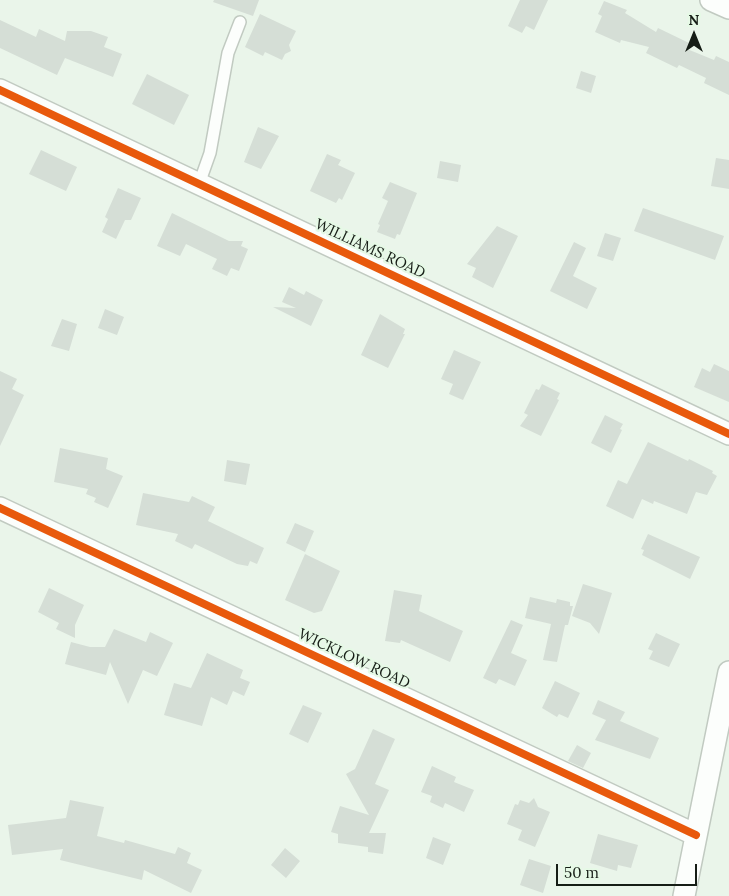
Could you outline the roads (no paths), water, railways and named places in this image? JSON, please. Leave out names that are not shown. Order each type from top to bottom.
[{"type":"street","points":[[711,0],[729,8]]},
{"type":"street","name":"WILLIAMS ROAD","points":[[0,90],[729,434]]},
{"type":"street","name":"WICKLOW ROAD","points":[[0,508],[696,835]]},
{"type":"street","points":[[684,896],[729,672]]},
{"type":"lane","points":[[200,184],[210,153],[228,53],[240,22]]}]
